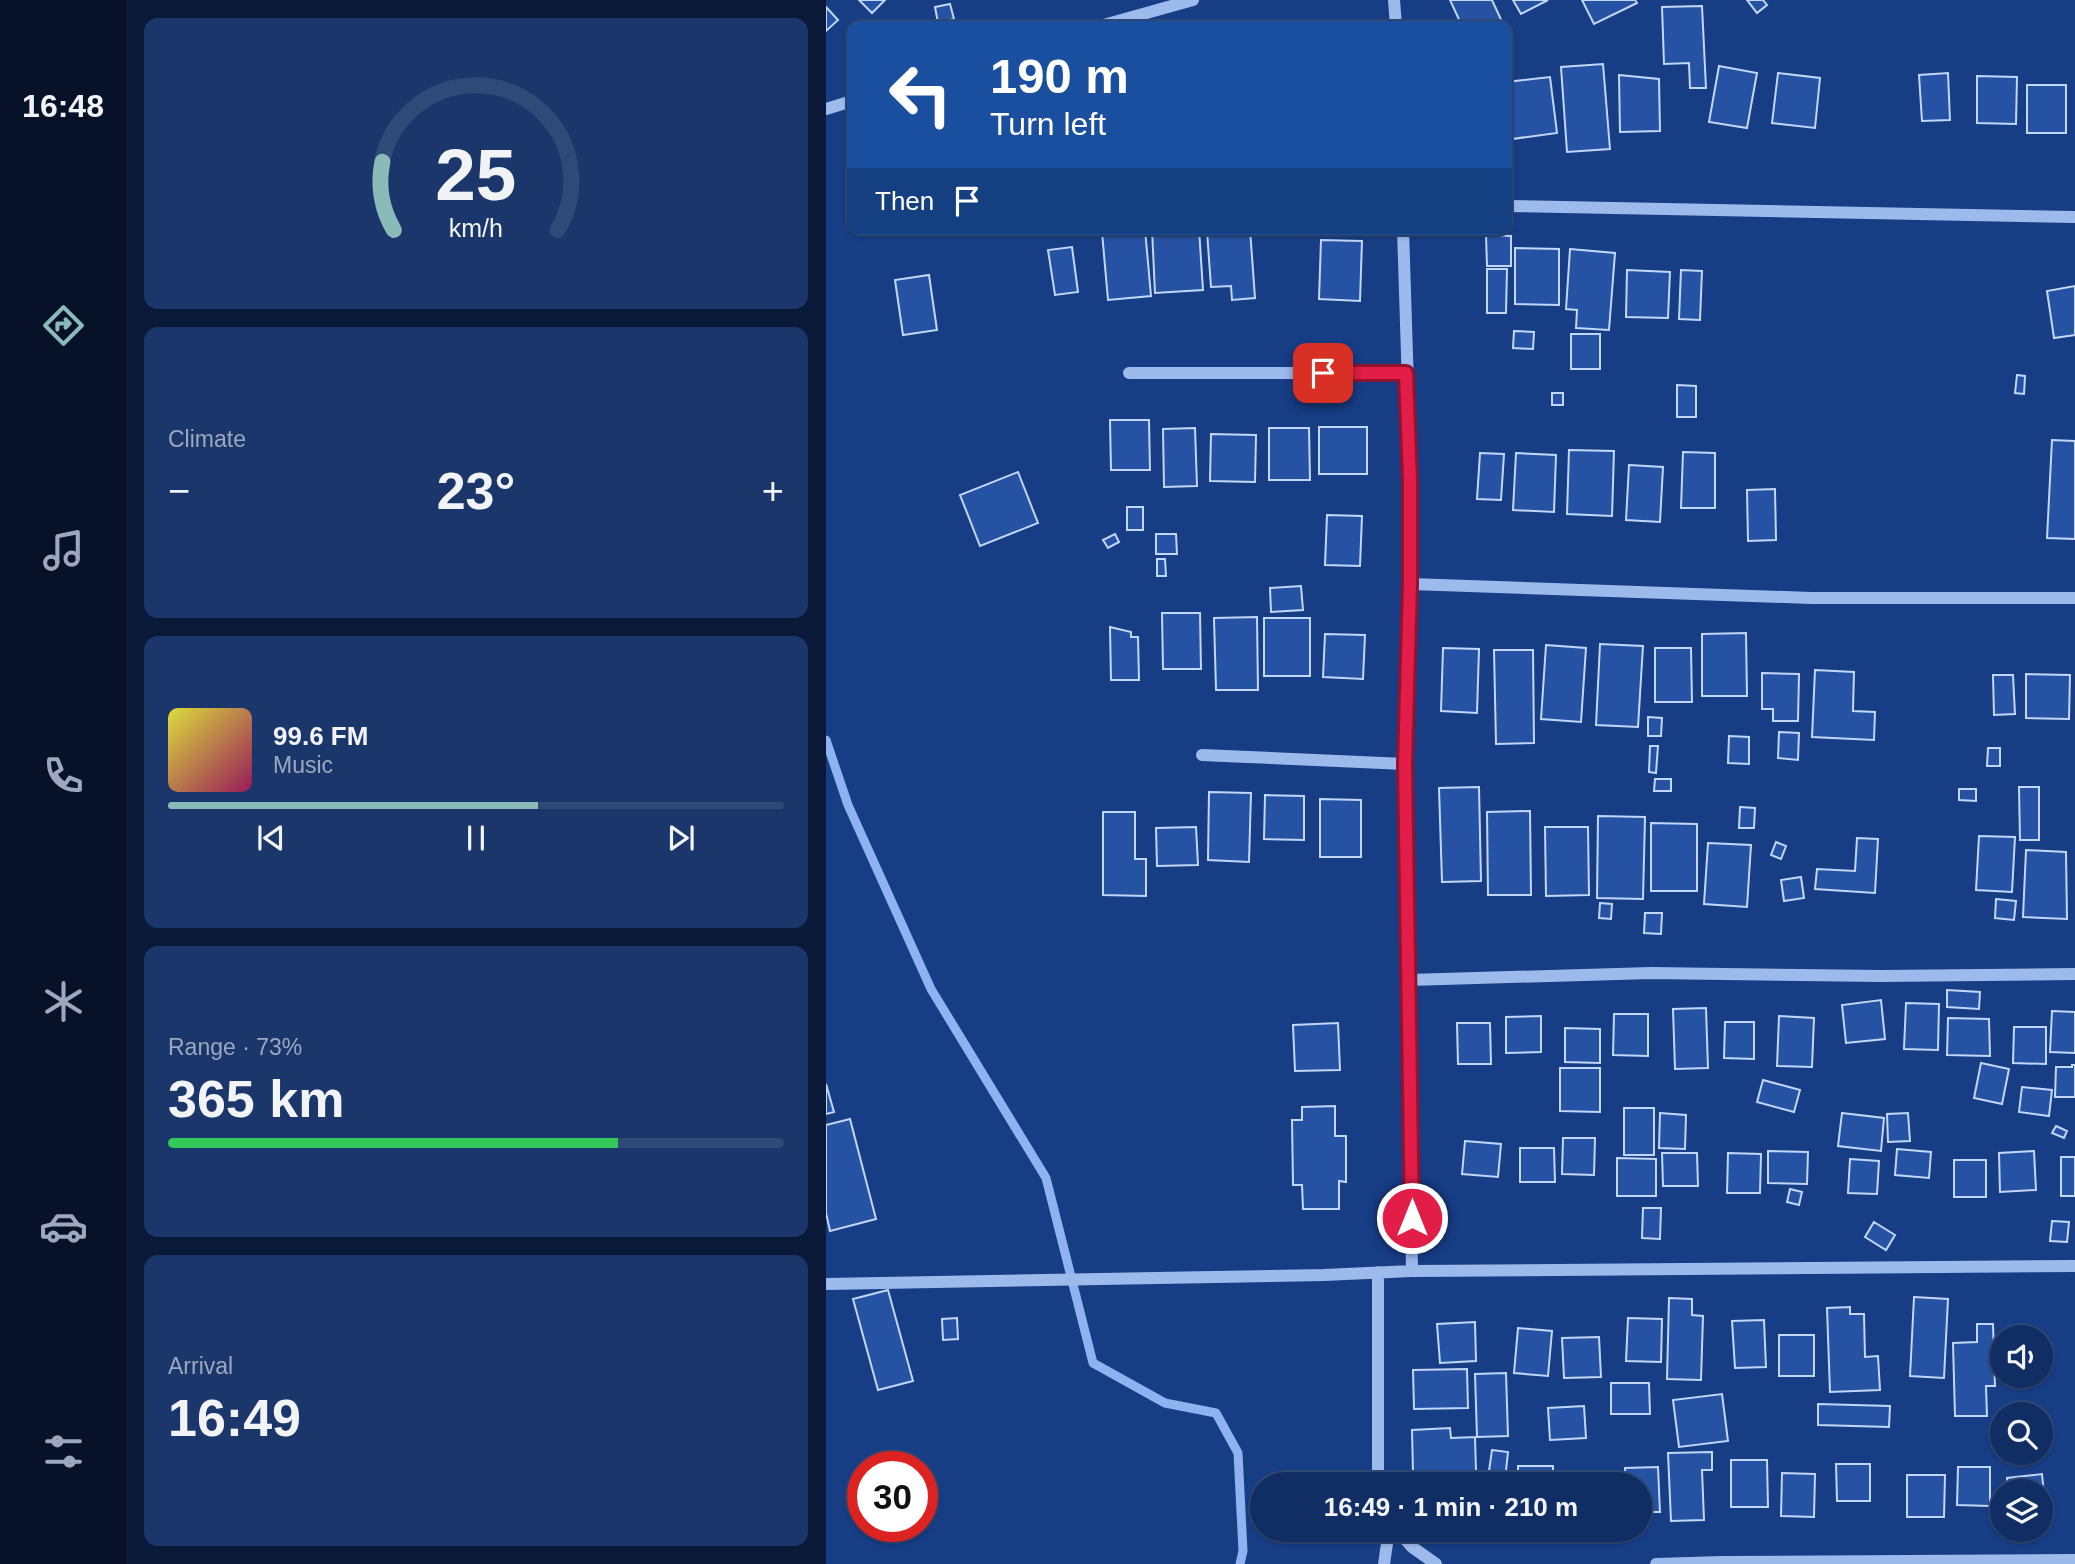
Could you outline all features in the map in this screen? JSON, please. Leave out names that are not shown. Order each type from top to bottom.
[{"type":"street","points":[[1118,21],[1193,0]]},
{"type":"street","points":[[1394,0],[1396,21]]},
{"type":"street","points":[[826,109],[847,103]]},
{"type":"street","points":[[1512,206],[2075,217]]},
{"type":"street","points":[[1403,235],[1410,481],[1405,764],[1412,1271]]},
{"type":"street","points":[[1129,373],[1406,373]]},
{"type":"street","points":[[1410,584],[1811,598],[2075,598]]},
{"type":"street","points":[[1202,755],[1405,764]]},
{"type":"street","points":[[1409,980],[1651,973],[1881,976],[2075,974]]},
{"type":"street","points":[[826,1284],[1412,1271],[2075,1266]]},
{"type":"street","points":[[1378,1272],[1378,1472]]},
{"type":"street","points":[[1384,1564],[1387,1542]]},
{"type":"street","points":[[1408,1542],[1436,1564]]},
{"type":"street","points":[[1656,1564],[2075,1560]]},
{"type":"building","points":[[859,0],[885,0],[872,13]]},
{"type":"building","points":[[1450,0],[1492,0],[1502,21],[1460,21]]},
{"type":"building","points":[[1513,0],[1548,0],[1521,14]]},
{"type":"building","points":[[1582,0],[1635,0],[1637,3],[1594,24]]},
{"type":"building","points":[[1747,0],[1763,0],[1767,5],[1757,13]]},
{"type":"building","points":[[950,4],[954,19],[938,21],[935,7]]},
{"type":"building","points":[[1702,6],[1706,88],[1690,88],[1689,63],[1664,64],[1662,7]]},
{"type":"building","points":[[826,7],[838,20],[826,31]]},
{"type":"building","points":[[1603,64],[1610,149],[1567,152],[1561,67]]},
{"type":"building","points":[[1719,66],[1757,73],[1747,128],[1709,122]]},
{"type":"building","points":[[1778,73],[1820,78],[1815,128],[1772,123]]},
{"type":"building","points":[[1948,73],[1950,120],[1922,121],[1919,75]]},
{"type":"building","points":[[1619,75],[1659,79],[1660,131],[1620,132]]},
{"type":"building","points":[[1977,76],[2017,77],[2016,124],[1977,123]]},
{"type":"building","points":[[1550,77],[1557,133],[1512,139],[1512,81]]},
{"type":"building","points":[[2027,85],[2066,85],[2066,133],[2027,133]]},
{"type":"building","points":[[1102,235],[1146,235],[1151,296],[1108,300]]},
{"type":"building","points":[[1152,235],[1199,235],[1203,290],[1155,293]]},
{"type":"building","points":[[1207,235],[1250,235],[1255,298],[1232,300],[1231,286],[1211,287]]},
{"type":"building","points":[[1486,235],[1511,236],[1511,266],[1487,266]]},
{"type":"building","points":[[1321,240],[1362,241],[1360,301],[1319,299]]},
{"type":"building","points":[[1072,247],[1078,292],[1055,295],[1048,250]]},
{"type":"building","points":[[1515,248],[1559,249],[1559,305],[1515,304]]},
{"type":"building","points":[[1570,249],[1615,253],[1609,330],[1576,328],[1577,310],[1566,309]]},
{"type":"building","points":[[1487,269],[1507,269],[1506,313],[1487,313]]},
{"type":"building","points":[[1627,270],[1670,272],[1668,318],[1626,317]]},
{"type":"building","points":[[1681,270],[1702,271],[1700,320],[1679,319]]},
{"type":"building","points":[[929,275],[937,330],[903,335],[895,280]]},
{"type":"building","points":[[2075,286],[2075,335],[2054,338],[2047,291]]},
{"type":"building","points":[[1514,331],[1534,332],[1533,349],[1513,348]]},
{"type":"building","points":[[1571,334],[1600,334],[1600,369],[1571,369]]},
{"type":"building","points":[[2017,375],[2025,376],[2024,394],[2015,393]]},
{"type":"building","points":[[1677,385],[1696,386],[1696,417],[1677,417]]},
{"type":"building","points":[[1552,393],[1563,393],[1563,405],[1552,405]]},
{"type":"building","points":[[1110,420],[1149,420],[1150,470],[1111,470]]},
{"type":"building","points":[[1319,427],[1367,427],[1367,474],[1319,474]]},
{"type":"building","points":[[1195,428],[1197,486],[1164,487],[1163,429]]},
{"type":"building","points":[[1269,428],[1309,428],[1310,480],[1269,480]]},
{"type":"building","points":[[1211,434],[1256,435],[1255,482],[1210,481]]},
{"type":"building","points":[[2052,440],[2075,441],[2075,539],[2047,538]]},
{"type":"building","points":[[1569,450],[1614,451],[1612,516],[1567,514]]},
{"type":"building","points":[[1683,452],[1715,453],[1715,508],[1681,508]]},
{"type":"building","points":[[1480,453],[1504,454],[1501,500],[1477,499]]},
{"type":"building","points":[[1516,453],[1556,455],[1554,512],[1513,510]]},
{"type":"building","points":[[1629,465],[1663,467],[1660,522],[1626,520]]},
{"type":"building","points":[[1018,472],[1038,523],[980,546],[960,495]]},
{"type":"building","points":[[1775,489],[1776,540],[1748,541],[1747,490]]},
{"type":"building","points":[[1127,507],[1143,507],[1143,530],[1127,530]]},
{"type":"building","points":[[1327,515],[1362,516],[1360,566],[1325,565]]},
{"type":"building","points":[[1115,534],[1119,542],[1108,548],[1103,540]]},
{"type":"building","points":[[1156,534],[1176,534],[1177,554],[1156,554]]},
{"type":"building","points":[[1157,559],[1165,559],[1166,576],[1157,576]]},
{"type":"building","points":[[1301,586],[1303,610],[1271,612],[1270,588]]},
{"type":"building","points":[[1162,613],[1200,613],[1201,669],[1163,669]]},
{"type":"building","points":[[1257,617],[1258,690],[1216,690],[1214,618]]},
{"type":"building","points":[[1264,618],[1310,618],[1310,676],[1264,676]]},
{"type":"building","points":[[1110,627],[1131,632],[1131,637],[1138,637],[1139,680],[1111,680]]},
{"type":"building","points":[[1746,633],[1747,696],[1702,696],[1702,634]]},
{"type":"building","points":[[1325,634],[1365,635],[1363,679],[1323,677]]},
{"type":"building","points":[[1600,644],[1643,646],[1638,727],[1596,725]]},
{"type":"building","points":[[1546,645],[1586,648],[1581,722],[1541,719]]},
{"type":"building","points":[[1443,648],[1479,649],[1477,713],[1441,711]]},
{"type":"building","points":[[1655,648],[1691,648],[1692,702],[1655,702]]},
{"type":"building","points":[[1494,650],[1533,650],[1534,743],[1496,744]]},
{"type":"building","points":[[1815,670],[1854,672],[1853,711],[1875,712],[1874,740],[1812,737]]},
{"type":"building","points":[[1762,673],[1799,674],[1798,721],[1773,721],[1773,709],[1762,709]]},
{"type":"building","points":[[2026,674],[2070,675],[2069,719],[2026,718]]},
{"type":"building","points":[[1993,675],[2013,675],[2015,714],[1994,715]]},
{"type":"building","points":[[1648,717],[1662,718],[1661,736],[1648,736]]},
{"type":"building","points":[[1779,732],[1799,733],[1798,760],[1778,758]]},
{"type":"building","points":[[1729,736],[1749,737],[1749,764],[1728,763]]},
{"type":"building","points":[[1650,746],[1658,746],[1656,773],[1649,772]]},
{"type":"building","points":[[1988,748],[2000,748],[2000,766],[1987,766]]},
{"type":"building","points":[[1655,779],[1671,779],[1671,791],[1654,791]]},
{"type":"building","points":[[1479,787],[1481,881],[1442,882],[1439,788]]},
{"type":"building","points":[[2019,787],[2039,787],[2039,840],[2020,840]]},
{"type":"building","points":[[1959,789],[1976,789],[1976,801],[1959,800]]},
{"type":"building","points":[[1209,792],[1251,793],[1249,862],[1208,860]]},
{"type":"building","points":[[1265,795],[1304,796],[1304,840],[1264,839]]},
{"type":"building","points":[[1320,799],[1361,800],[1361,857],[1320,857]]},
{"type":"building","points":[[1740,807],[1755,808],[1754,828],[1739,828]]},
{"type":"building","points":[[1530,811],[1531,895],[1488,895],[1487,812]]},
{"type":"building","points":[[1103,812],[1135,812],[1135,859],[1146,859],[1146,896],[1103,895]]},
{"type":"building","points":[[1598,816],[1645,817],[1643,899],[1597,898]]},
{"type":"building","points":[[1651,823],[1697,824],[1697,891],[1651,891]]},
{"type":"building","points":[[1196,827],[1198,865],[1157,866],[1156,828]]},
{"type":"building","points":[[1545,827],[1588,827],[1589,895],[1546,896]]},
{"type":"building","points":[[1979,836],[2015,837],[2012,892],[1976,890]]},
{"type":"building","points":[[1857,838],[1878,839],[1875,893],[1815,889],[1817,869],[1855,871]]},
{"type":"building","points":[[1776,842],[1786,846],[1781,859],[1771,855]]},
{"type":"building","points":[[1708,843],[1751,845],[1747,907],[1704,904]]},
{"type":"building","points":[[2026,850],[2066,852],[2067,919],[2023,917]]},
{"type":"building","points":[[1801,877],[1804,898],[1784,901],[1781,880]]},
{"type":"building","points":[[1996,899],[2016,901],[2014,920],[1995,918]]},
{"type":"building","points":[[1600,903],[1612,904],[1611,919],[1599,918]]},
{"type":"building","points":[[1645,913],[1662,913],[1661,934],[1644,933]]},
{"type":"building","points":[[1947,990],[1980,992],[1979,1009],[1947,1007]]},
{"type":"building","points":[[1881,1000],[1885,1039],[1846,1043],[1842,1005]]},
{"type":"building","points":[[1906,1003],[1939,1004],[1938,1050],[1904,1049]]},
{"type":"building","points":[[1706,1008],[1708,1068],[1675,1069],[1673,1009]]},
{"type":"building","points":[[2052,1011],[2075,1012],[2075,1053],[2050,1052]]},
{"type":"building","points":[[1614,1014],[1648,1014],[1648,1056],[1613,1055]]},
{"type":"building","points":[[1541,1016],[1541,1052],[1506,1053],[1506,1017]]},
{"type":"building","points":[[1779,1016],[1814,1018],[1812,1067],[1777,1066]]},
{"type":"building","points":[[1948,1018],[1989,1019],[1990,1056],[1947,1055]]},
{"type":"building","points":[[1725,1022],[1754,1022],[1754,1059],[1724,1058]]},
{"type":"building","points":[[1338,1023],[1340,1070],[1295,1071],[1293,1025]]},
{"type":"building","points":[[1457,1023],[1490,1023],[1491,1064],[1458,1064]]},
{"type":"building","points":[[2014,1027],[2046,1027],[2046,1064],[2013,1063]]},
{"type":"building","points":[[1565,1028],[1600,1029],[1600,1063],[1565,1062]]},
{"type":"building","points":[[1981,1063],[2009,1069],[2002,1104],[1974,1098]]},
{"type":"building","points":[[2075,1065],[2075,1097],[2055,1097],[2056,1067]]},
{"type":"building","points":[[1560,1068],[1600,1068],[1600,1112],[1560,1111]]},
{"type":"building","points":[[1763,1080],[1800,1090],[1794,1112],[1757,1102]]},
{"type":"building","points":[[826,1084],[834,1112],[826,1114]]},
{"type":"building","points":[[2022,1087],[2052,1090],[2049,1116],[2019,1112]]},
{"type":"building","points":[[1335,1106],[1335,1136],[1346,1136],[1346,1182],[1339,1181],[1339,1209],[1303,1209],[1302,1185],[1293,1185],[1292,1120],[1302,1120],[1302,1107]]},
{"type":"building","points":[[1624,1108],[1654,1108],[1654,1155],[1624,1155]]},
{"type":"building","points":[[1660,1113],[1686,1115],[1685,1149],[1659,1148]]},
{"type":"building","points":[[1842,1113],[1884,1118],[1881,1151],[1838,1146]]},
{"type":"building","points":[[1908,1113],[1910,1141],[1888,1142],[1887,1114]]},
{"type":"building","points":[[850,1119],[876,1219],[830,1231],[826,1213],[826,1125]]},
{"type":"building","points":[[2056,1126],[2067,1131],[2064,1138],[2052,1133]]},
{"type":"building","points":[[1563,1138],[1595,1138],[1594,1175],[1562,1174]]},
{"type":"building","points":[[1465,1141],[1501,1144],[1498,1177],[1462,1174]]},
{"type":"building","points":[[1520,1148],[1554,1148],[1555,1182],[1520,1182]]},
{"type":"building","points":[[1897,1149],[1931,1152],[1929,1178],[1895,1175]]},
{"type":"building","points":[[1768,1151],[1808,1152],[1807,1184],[1768,1183]]},
{"type":"building","points":[[2034,1151],[2036,1190],[2000,1192],[1999,1153]]},
{"type":"building","points":[[1662,1153],[1697,1153],[1698,1186],[1663,1186]]},
{"type":"building","points":[[1728,1153],[1761,1154],[1760,1193],[1727,1193]]},
{"type":"building","points":[[2061,1157],[2075,1157],[2075,1196],[2061,1196]]},
{"type":"building","points":[[1617,1158],[1656,1159],[1656,1196],[1617,1196]]},
{"type":"building","points":[[1850,1159],[1879,1161],[1877,1194],[1848,1193]]},
{"type":"building","points":[[1954,1160],[1986,1160],[1986,1197],[1954,1197]]},
{"type":"building","points":[[1790,1189],[1802,1192],[1799,1205],[1787,1202]]},
{"type":"building","points":[[1643,1208],[1661,1208],[1660,1239],[1642,1238]]},
{"type":"building","points":[[2052,1221],[2069,1222],[2067,1242],[2050,1241]]},
{"type":"building","points":[[1874,1222],[1895,1235],[1886,1250],[1865,1237]]},
{"type":"building","points":[[888,1290],[913,1381],[878,1390],[853,1299]]},
{"type":"building","points":[[1914,1297],[1948,1299],[1944,1378],[1910,1376]]},
{"type":"building","points":[[1669,1298],[1692,1299],[1692,1315],[1703,1316],[1701,1380],[1667,1379]]},
{"type":"building","points":[[1850,1307],[1850,1314],[1864,1314],[1865,1357],[1878,1356],[1880,1390],[1830,1392],[1827,1308]]},
{"type":"building","points":[[957,1318],[958,1339],[943,1340],[942,1319]]},
{"type":"building","points":[[1628,1318],[1662,1319],[1661,1362],[1626,1361]]},
{"type":"building","points":[[1764,1320],[1766,1367],[1735,1368],[1732,1321]]},
{"type":"building","points":[[1475,1322],[1476,1361],[1440,1363],[1437,1324]]},
{"type":"building","points":[[1977,1324],[1993,1324],[1990,1325],[1990,1386],[1986,1386],[1987,1416],[1955,1416],[1953,1343],[1977,1342]]},
{"type":"building","points":[[1518,1328],[1552,1331],[1548,1376],[1514,1373]]},
{"type":"building","points":[[1779,1335],[1814,1335],[1814,1376],[1779,1376]]},
{"type":"building","points":[[1599,1337],[1601,1377],[1564,1378],[1562,1338]]},
{"type":"building","points":[[1467,1369],[1468,1408],[1414,1409],[1413,1370]]},
{"type":"building","points":[[1506,1373],[1508,1436],[1477,1437],[1475,1374]]},
{"type":"building","points":[[1611,1383],[1649,1383],[1650,1414],[1611,1414]]},
{"type":"building","points":[[1722,1394],[1728,1441],[1679,1447],[1673,1400]]},
{"type":"building","points":[[1818,1404],[1890,1406],[1889,1427],[1818,1425]]},
{"type":"building","points":[[1584,1406],[1586,1438],[1550,1440],[1548,1408]]},
{"type":"building","points":[[1450,1428],[1451,1438],[1475,1437],[1476,1471],[1413,1472],[1412,1430]]},
{"type":"building","points":[[1492,1450],[1508,1452],[1506,1472],[1489,1472]]},
{"type":"building","points":[[1712,1452],[1712,1470],[1702,1470],[1704,1520],[1671,1521],[1668,1453]]},
{"type":"building","points":[[1731,1460],[1767,1460],[1768,1507],[1731,1507]]},
{"type":"building","points":[[1836,1464],[1870,1464],[1870,1501],[1837,1501]]},
{"type":"building","points":[[1518,1466],[1553,1466],[1553,1472],[1518,1472]]},
{"type":"building","points":[[1658,1467],[1660,1512],[1652,1512],[1652,1472],[1625,1472],[1625,1468]]},
{"type":"building","points":[[1958,1467],[1990,1467],[1990,1506],[1957,1505]]},
{"type":"building","points":[[1782,1473],[1815,1474],[1814,1517],[1781,1516]]},
{"type":"building","points":[[2042,1474],[2042,1479],[2007,1479]]},
{"type":"building","points":[[1907,1475],[1945,1475],[1944,1517],[1907,1517]]},
{"type":"waterway","points":[[826,740],[848,805],[931,989],[1046,1178],[1093,1363],[1165,1403],[1216,1413],[1238,1453],[1243,1551],[1240,1564]]},
{"type":"route","points":[[1323,373],[1406,373],[1410,584],[1405,764],[1412,1218]]}]
